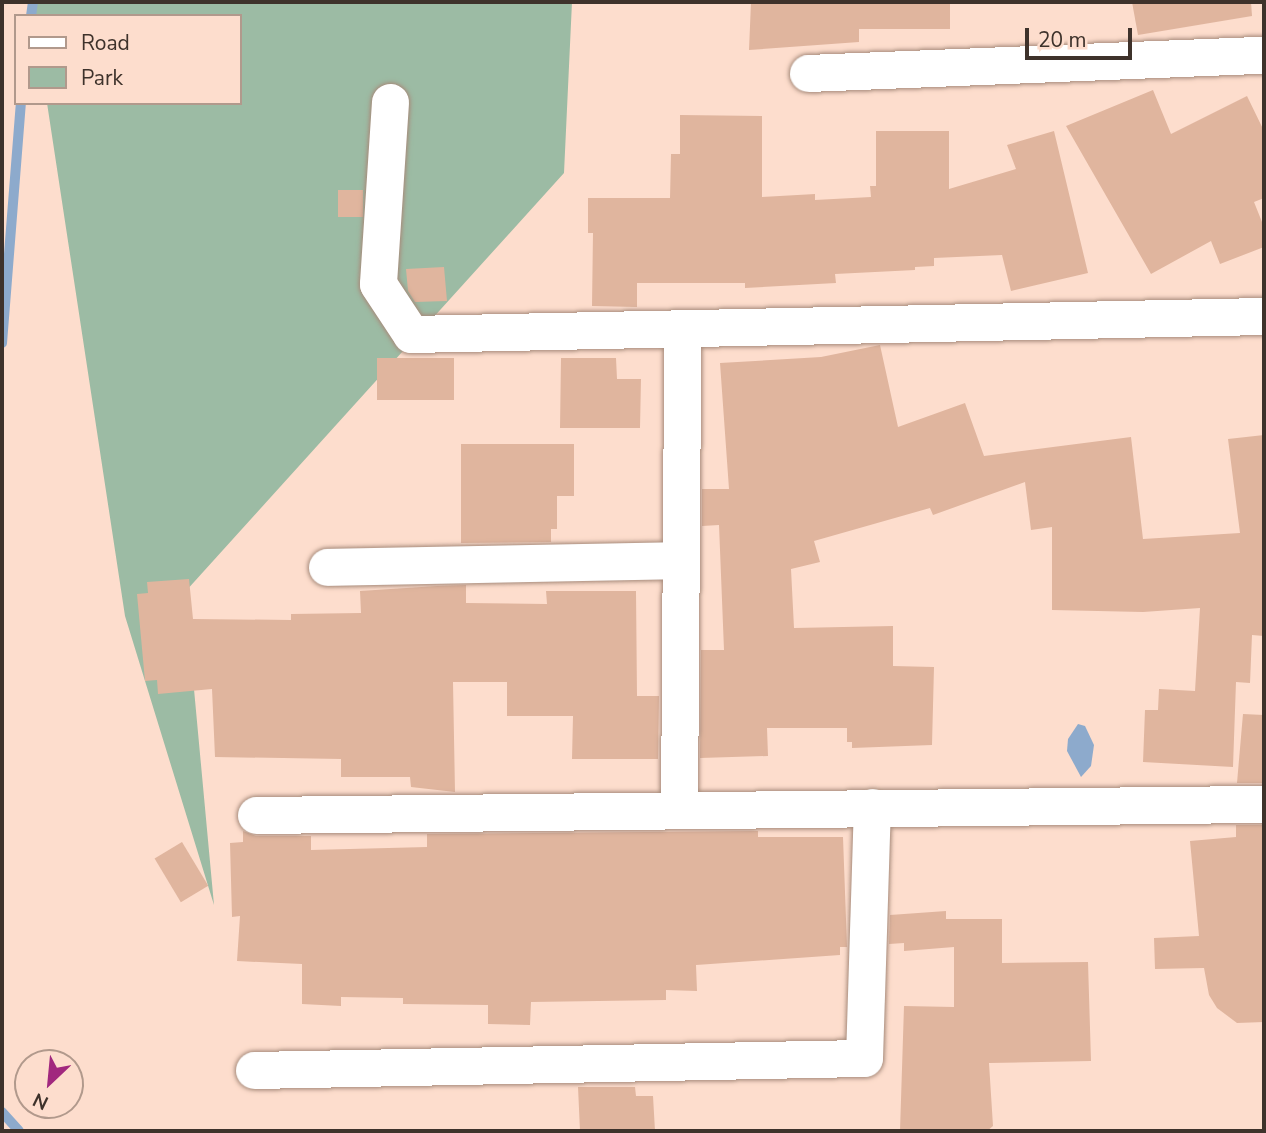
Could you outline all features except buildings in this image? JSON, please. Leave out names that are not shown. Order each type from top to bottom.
[{"type":"street","points":[[808,73],[1264,55]]},
{"type":"street","points":[[390,102],[378,284],[411,334],[1264,316]]},
{"type":"street","points":[[679,809],[682,329]]},
{"type":"street","points":[[327,567],[681,560]]},
{"type":"street","points":[[256,816],[1264,804]]},
{"type":"street","points":[[254,1070],[864,1058],[872,807]]},
{"type":"green space","points":[[32,2],[572,2],[564,173],[185,592],[214,905],[125,616],[47,105],[242,105],[242,14],[34,14]]},
{"type":"water","points":[[1078,724],[1085,726],[1094,745],[1091,766],[1081,777],[1067,751],[1068,739]]},
{"type":"waterway","points":[[31,14],[33,2]]},
{"type":"waterway","points":[[2,343],[21,105]]},
{"type":"waterway","points":[[2,1112],[19,1131]]}]
